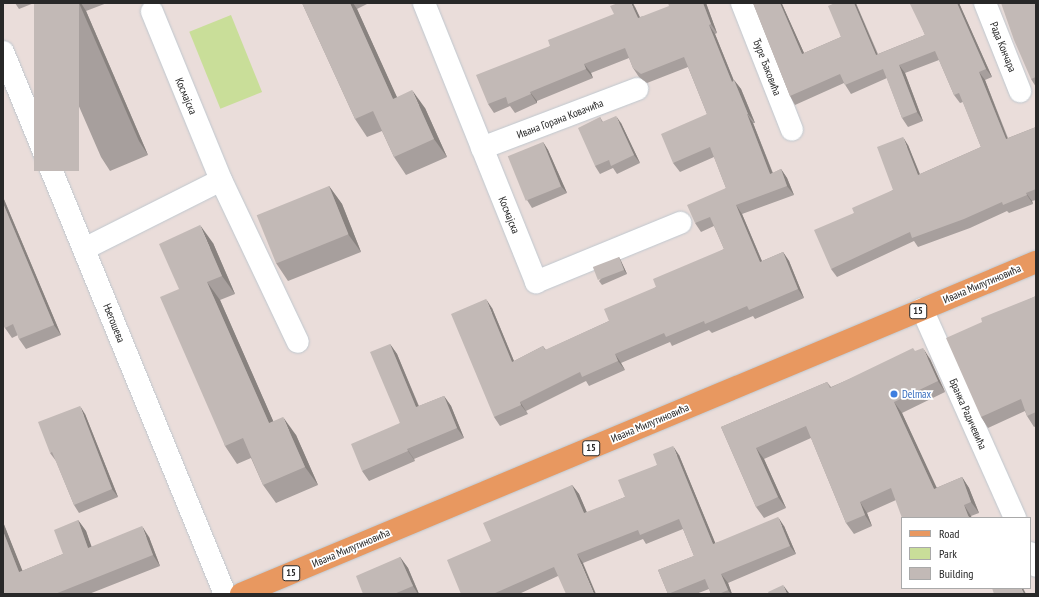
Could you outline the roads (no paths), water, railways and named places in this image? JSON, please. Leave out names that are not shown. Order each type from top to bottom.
[{"type":"main road","name":"Ивана Милутиновића","points":[[242,594],[1036,262]]},
{"type":"street","name":"Космајска","points":[[424,3],[536,282],[680,223]]},
{"type":"street","name":"Ђуре Ђаковића","points":[[742,3],[792,130]]},
{"type":"street","name":"Рада Кончара","points":[[985,3],[1020,91]]},
{"type":"street","name":"Космајска","points":[[152,12],[221,180],[298,342]]},
{"type":"street","name":"Његошева","points":[[3,52],[225,594]]},
{"type":"street","name":"Ивана Горана Ковачића","points":[[482,148],[637,89]]},
{"type":"street","points":[[84,249],[221,180]]},
{"type":"street","name":"Бранка Радичевића","points":[[922,309],[1015,517]]},
{"type":"street","points":[[1031,555],[1036,566]]},
{"type":"place","name":"Delmax","points":[[894,394]]}]
